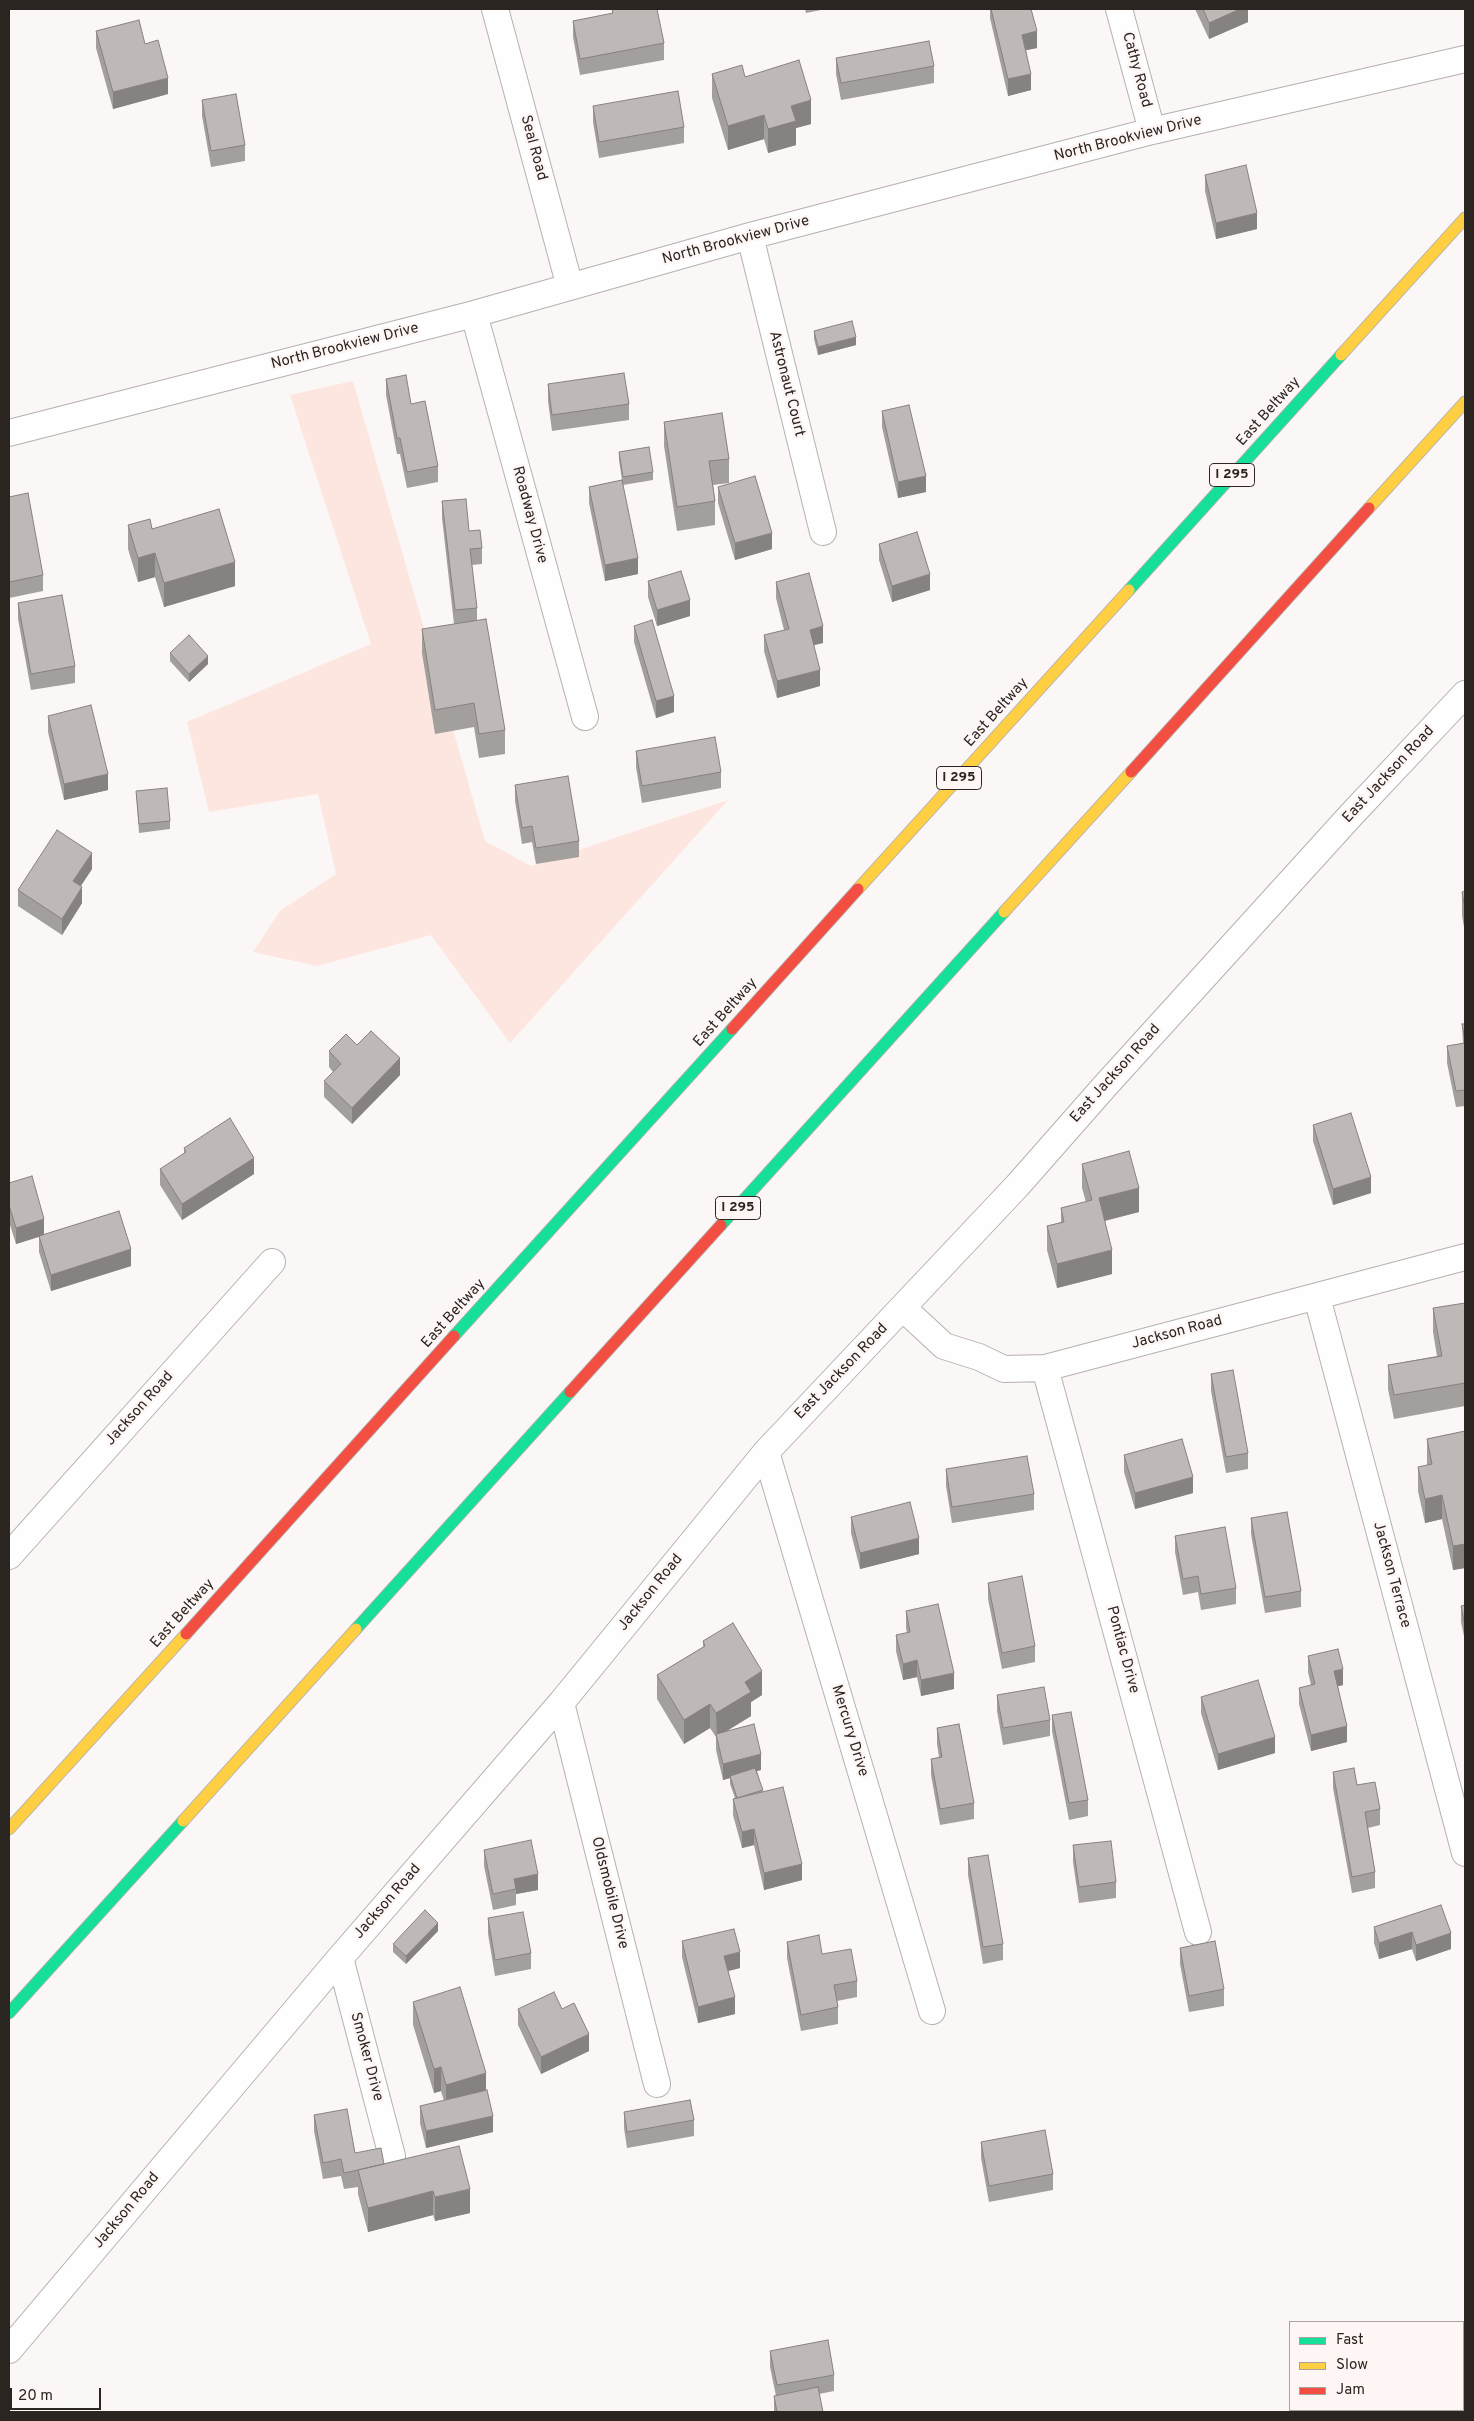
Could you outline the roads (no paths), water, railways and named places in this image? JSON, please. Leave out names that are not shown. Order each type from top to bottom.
[{"type":"highway","name":"East Beltway","points":[[9,1829],[1465,218]]},
{"type":"highway","name":"I 295","points":[[9,2013],[1465,402]]},
{"type":"street","name":"Seal Road","points":[[495,9],[570,287]]},
{"type":"street","name":"Cathy Road","points":[[1120,9],[1152,132]]},
{"type":"street","name":"North Brookview Drive","points":[[9,433],[474,314],[750,236],[1152,132],[1465,59]]},
{"type":"street","name":"Astronaut Court","points":[[750,236],[823,532]]},
{"type":"street","name":"Roadway Drive","points":[[474,314],[585,717]]},
{"type":"street","name":"East Jackson Road","points":[[766,1452],[1017,1186],[1104,1086],[1352,814],[1465,694]]},
{"type":"street","name":"Jackson Road","points":[[903,1308],[944,1346],[979,1357],[1004,1369],[1045,1368],[1465,1257]]},
{"type":"street","name":"Jackson Road","points":[[9,1556],[272,1262]]},
{"type":"street","name":"Jackson Terrace","points":[[1317,1297],[1465,1853]]},
{"type":"street","name":"Pontiac Drive","points":[[1045,1368],[1198,1932]]},
{"type":"street","name":"Jackson Road","points":[[9,2350],[340,1958],[561,1703],[766,1452]]},
{"type":"street","name":"Mercury Drive","points":[[766,1452],[932,2011]]},
{"type":"street","name":"Oldsmobile Drive","points":[[561,1703],[658,2084]]},
{"type":"street","name":"Smoker Drive","points":[[340,1958],[392,2156]]}]
